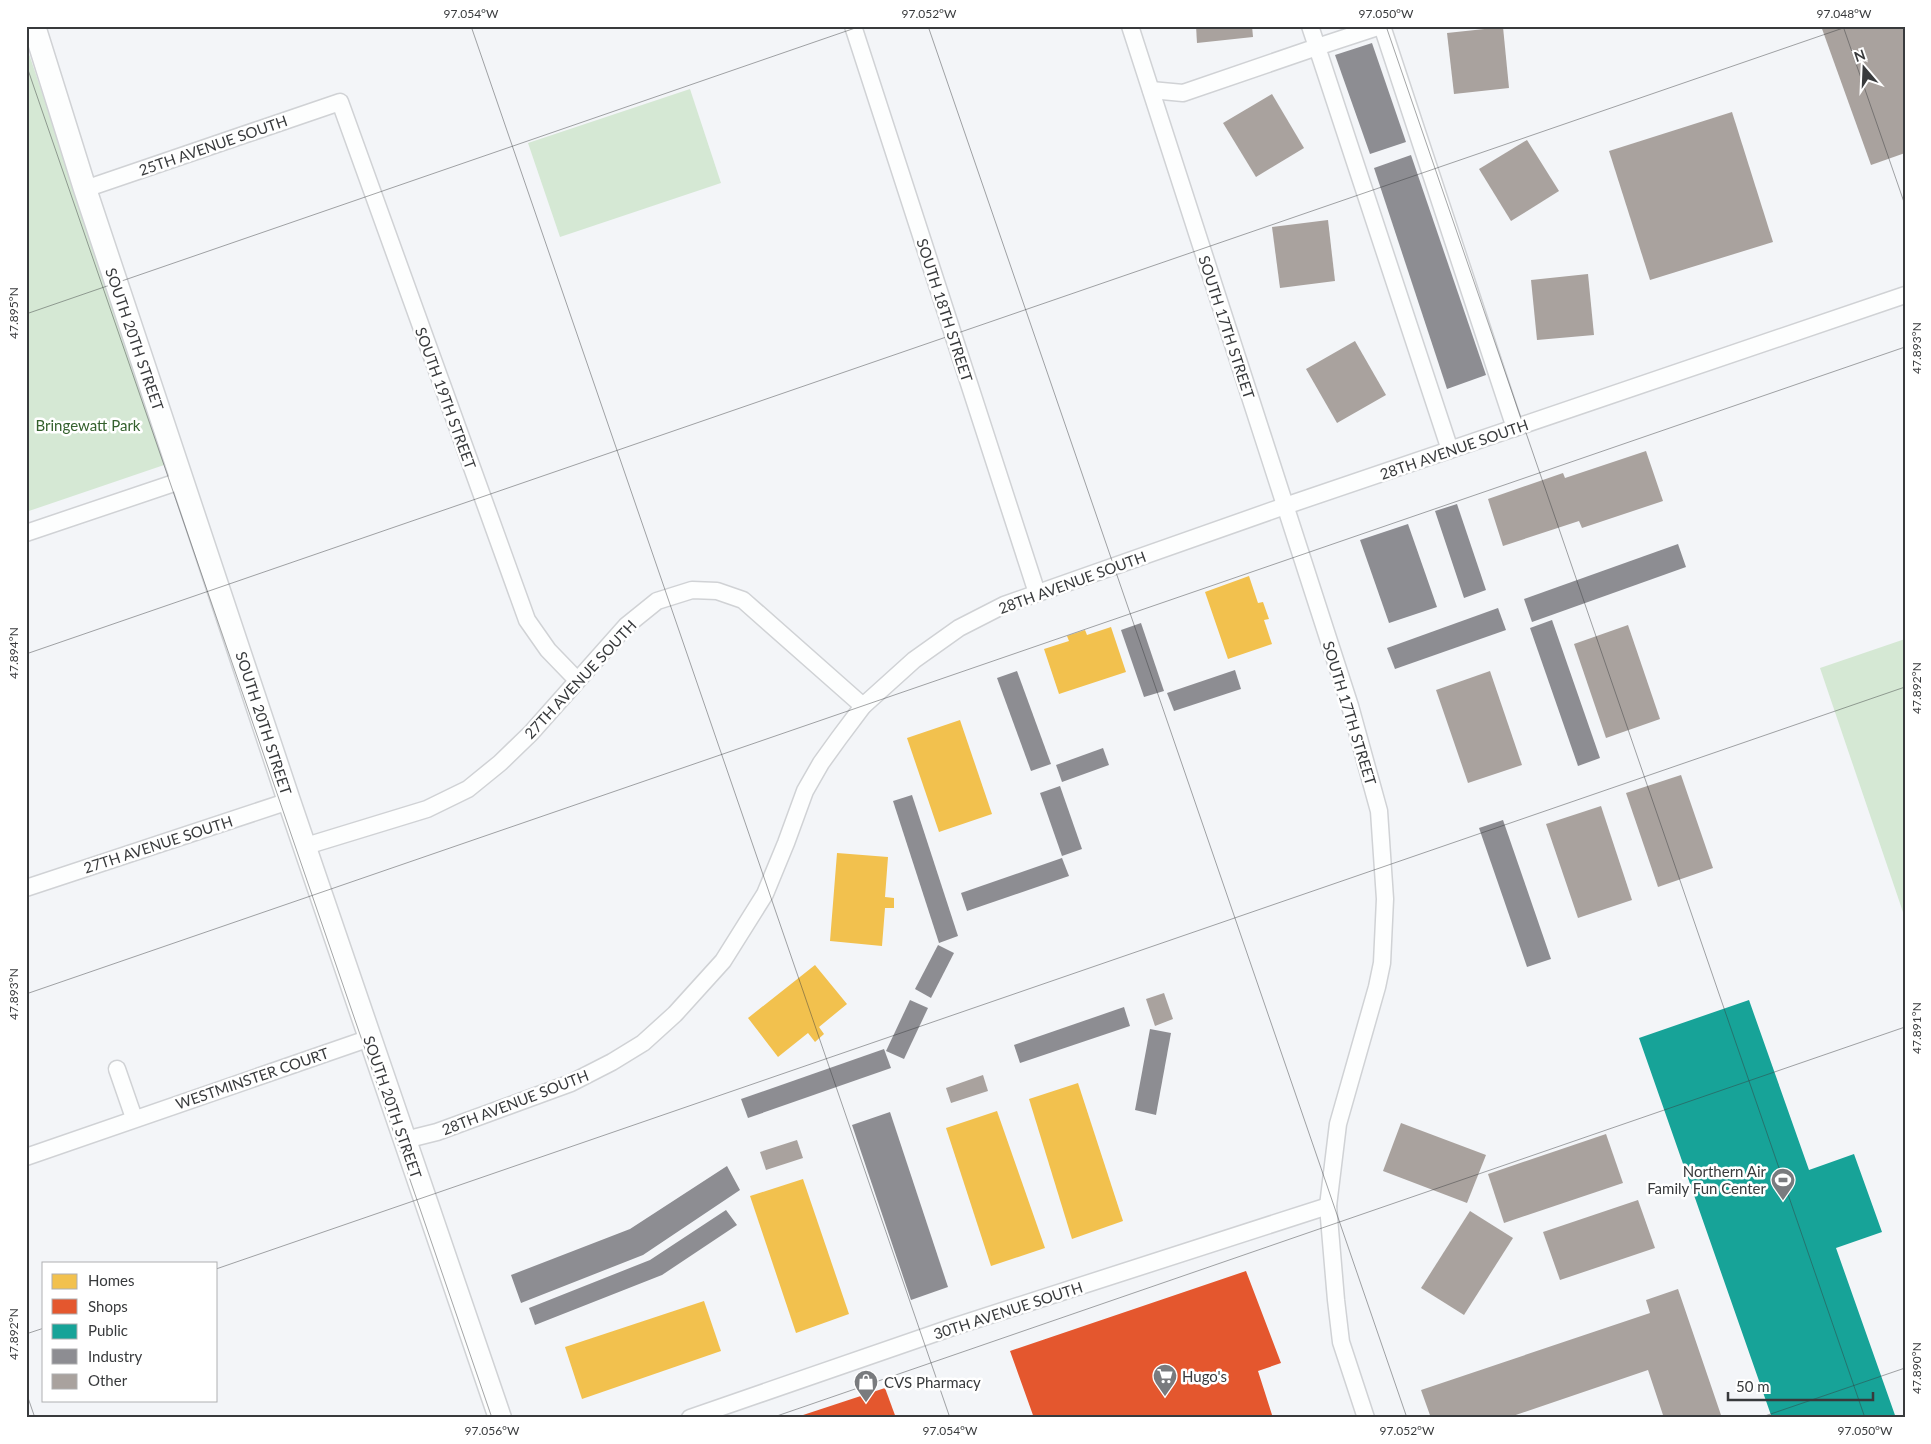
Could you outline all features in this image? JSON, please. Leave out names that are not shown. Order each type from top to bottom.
[{"type":"street","name":"SOUTH 20TH STREET","points":[[34,26],[85,189],[184,480],[289,801],[306,846],[500,1418]]},
{"type":"street","name":"SOUTH 18TH STREET","points":[[853,26],[1037,593]]},
{"type":"street","name":"SOUTH 17TH STREET","points":[[1130,26],[1350,706],[1379,811],[1385,899],[1382,963],[1338,1124],[1328,1206],[1341,1342],[1366,1418]]},
{"type":"street","points":[[1310,26],[1450,450]]},
{"type":"street","points":[[1151,90],[1184,93],[1382,26],[1515,428]]},
{"type":"street","name":"25TH AVENUE SOUTH","points":[[85,189],[340,102]]},
{"type":"street","name":"SOUTH 19TH STREET","points":[[340,102],[526,620],[548,650],[577,680]]},
{"type":"street","name":"28TH AVENUE SOUTH","points":[[405,1140],[436,1132],[571,1083],[612,1062],[643,1043],[675,1014],[723,962],[744,931],[765,894],[805,791],[820,763],[863,706],[914,660],[959,628],[1004,605],[1037,593],[1905,295]]},
{"type":"street","points":[[26,533],[184,480]]},
{"type":"street","name":"27TH AVENUE SOUTH","points":[[306,846],[427,809],[468,789],[500,763],[530,733],[626,626],[657,601],[692,590],[717,592],[742,600],[863,706]]},
{"type":"street","name":"27TH AVENUE SOUTH","points":[[26,888],[289,801]]},
{"type":"street","name":"WESTMINSTER COURT","points":[[26,1157],[134,1118],[370,1038]]},
{"type":"street","points":[[117,1069],[134,1118]]},
{"type":"street","name":"30TH AVENUE SOUTH","points":[[690,1418],[952,1328],[1328,1206]]},
{"type":"green space","name":"Bringewatt Park","points":[[26,45],[167,464],[26,512]]},
{"type":"green space","points":[[690,89],[721,183],[560,237],[528,143]]},
{"type":"green space","points":[[1905,639],[1905,918],[1820,668]]},
{"type":"building: Homes","points":[[1249,576],[1258,603],[1263,602],[1269,619],[1264,620],[1272,644],[1228,659],[1205,592]]},
{"type":"building: Homes","points":[[1111,627],[1126,672],[1059,694],[1044,649],[1069,641],[1067,636],[1085,630],[1087,635]]},
{"type":"building: Homes","points":[[960,720],[992,814],[939,832],[907,738]]},
{"type":"building: Homes","points":[[837,853],[888,857],[885,897],[894,898],[894,908],[885,908],[882,946],[830,941]]},
{"type":"building: Homes","points":[[815,965],[847,1004],[819,1027],[824,1034],[815,1042],[808,1033],[778,1057],[748,1018]]},
{"type":"building: Homes","points":[[1078,1083],[1123,1221],[1072,1239],[1029,1099]]},
{"type":"building: Homes","points":[[997,1111],[1045,1248],[991,1266],[946,1128]]},
{"type":"building: Homes","points":[[803,1179],[849,1314],[796,1333],[750,1196]]},
{"type":"building: Homes","points":[[704,1301],[721,1351],[582,1399],[565,1347]]},
{"type":"building: Shops","points":[[1246,1271],[1281,1363],[1258,1371],[1273,1418],[1034,1418],[1010,1351]]},
{"type":"building: Shops","name":"CVS Pharmacy","points":[[885,1388],[896,1418],[797,1418],[797,1417]]},
{"type":"building: Public","name":"Northern Air Family Fun Center","points":[[1749,1000],[1809,1170],[1854,1154],[1882,1232],[1836,1248],[1896,1418],[1772,1418],[1639,1038]]},
{"type":"building: Industry","points":[[1372,43],[1406,142],[1370,154],[1335,55]]},
{"type":"building: Industry","points":[[1411,155],[1486,375],[1447,389],[1374,168]]},
{"type":"building: Industry","points":[[1457,504],[1486,590],[1464,598],[1435,511]]},
{"type":"building: Industry","points":[[1408,524],[1437,607],[1389,623],[1360,540]]},
{"type":"building: Industry","points":[[1678,544],[1686,567],[1532,622],[1524,599]]},
{"type":"building: Industry","points":[[1498,608],[1506,630],[1395,669],[1387,648]]},
{"type":"building: Industry","points":[[1552,620],[1600,758],[1578,766],[1530,628]]},
{"type":"building: Industry","points":[[1141,623],[1164,691],[1144,697],[1121,630]]},
{"type":"building: Industry","points":[[1235,670],[1241,689],[1174,711],[1167,693]]},
{"type":"building: Industry","points":[[1017,671],[1051,764],[1031,771],[997,678]]},
{"type":"building: Industry","points":[[1103,748],[1109,765],[1062,782],[1056,765]]},
{"type":"building: Industry","points":[[1060,786],[1082,849],[1062,856],[1040,793]]},
{"type":"building: Industry","points":[[912,795],[958,936],[939,943],[893,801]]},
{"type":"building: Industry","points":[[1503,820],[1551,959],[1527,967],[1479,828]]},
{"type":"building: Industry","points":[[1062,858],[1069,876],[967,911],[961,893]]},
{"type":"building: Industry","points":[[938,945],[954,953],[931,998],[915,989]]},
{"type":"building: Industry","points":[[910,1000],[928,1008],[904,1059],[886,1051]]},
{"type":"building: Industry","points":[[1124,1007],[1130,1026],[1020,1063],[1014,1045]]},
{"type":"building: Industry","points":[[1150,1029],[1171,1033],[1156,1115],[1135,1110]]},
{"type":"building: Industry","points":[[884,1049],[891,1068],[748,1118],[741,1099]]},
{"type":"building: Industry","points":[[890,1112],[948,1287],[911,1300],[852,1125]]},
{"type":"building: Industry","points":[[727,1166],[740,1190],[643,1255],[521,1303],[511,1275],[630,1229]]},
{"type":"building: Industry","points":[[726,1210],[737,1225],[662,1275],[535,1325],[529,1308],[650,1260]]},
{"type":"building: Other","points":[[1196,26],[1252,26],[1253,37],[1197,43]]},
{"type":"building: Other","points":[[1821,26],[1905,26],[1905,153],[1871,165]]},
{"type":"building: Other","points":[[1503,27],[1509,88],[1454,94],[1447,33]]},
{"type":"building: Other","points":[[1272,94],[1304,148],[1256,177],[1223,123]]},
{"type":"building: Other","points":[[1732,112],[1773,242],[1650,280],[1609,151]]},
{"type":"building: Other","points":[[1527,140],[1559,191],[1511,221],[1479,169]]},
{"type":"building: Other","points":[[1328,220],[1335,281],[1280,288],[1272,227]]},
{"type":"building: Other","points":[[1588,274],[1594,335],[1537,340],[1531,280]]},
{"type":"building: Other","points":[[1355,341],[1386,395],[1337,423],[1306,369]]},
{"type":"building: Other","points":[[1646,451],[1663,501],[1582,528],[1579,521],[1503,546],[1488,499],[1563,473],[1565,478]]},
{"type":"building: Other","points":[[1628,625],[1660,719],[1606,738],[1574,644]]},
{"type":"building: Other","points":[[1490,671],[1522,765],[1468,783],[1436,690]]},
{"type":"building: Other","points":[[1681,775],[1713,868],[1658,887],[1626,793]]},
{"type":"building: Other","points":[[1601,806],[1632,900],[1578,918],[1546,824]]},
{"type":"building: Other","points":[[1164,993],[1173,1019],[1155,1026],[1146,999]]},
{"type":"building: Other","points":[[983,1075],[988,1091],[951,1103],[946,1088]]},
{"type":"building: Other","points":[[1401,1123],[1486,1155],[1467,1203],[1383,1171]]},
{"type":"building: Other","points":[[1606,1134],[1623,1183],[1504,1223],[1488,1174]]},
{"type":"building: Other","points":[[797,1140],[803,1158],[766,1170],[760,1152]]},
{"type":"building: Other","points":[[1638,1200],[1655,1248],[1560,1280],[1543,1232]]},
{"type":"building: Other","points":[[1470,1211],[1513,1238],[1464,1315],[1421,1288]]},
{"type":"building: Other","points":[[1678,1289],[1722,1418],[1664,1418],[1648,1370],[1507,1418],[1431,1418],[1421,1390],[1650,1313],[1646,1300]]},
{"type":"place","name":"Northern Air Family Fun Center","points":[[1783,1201]]},
{"type":"place","name":"Hugo's","points":[[1165,1397]]},
{"type":"place","name":"CVS Pharmacy","points":[[866,1403]]}]
